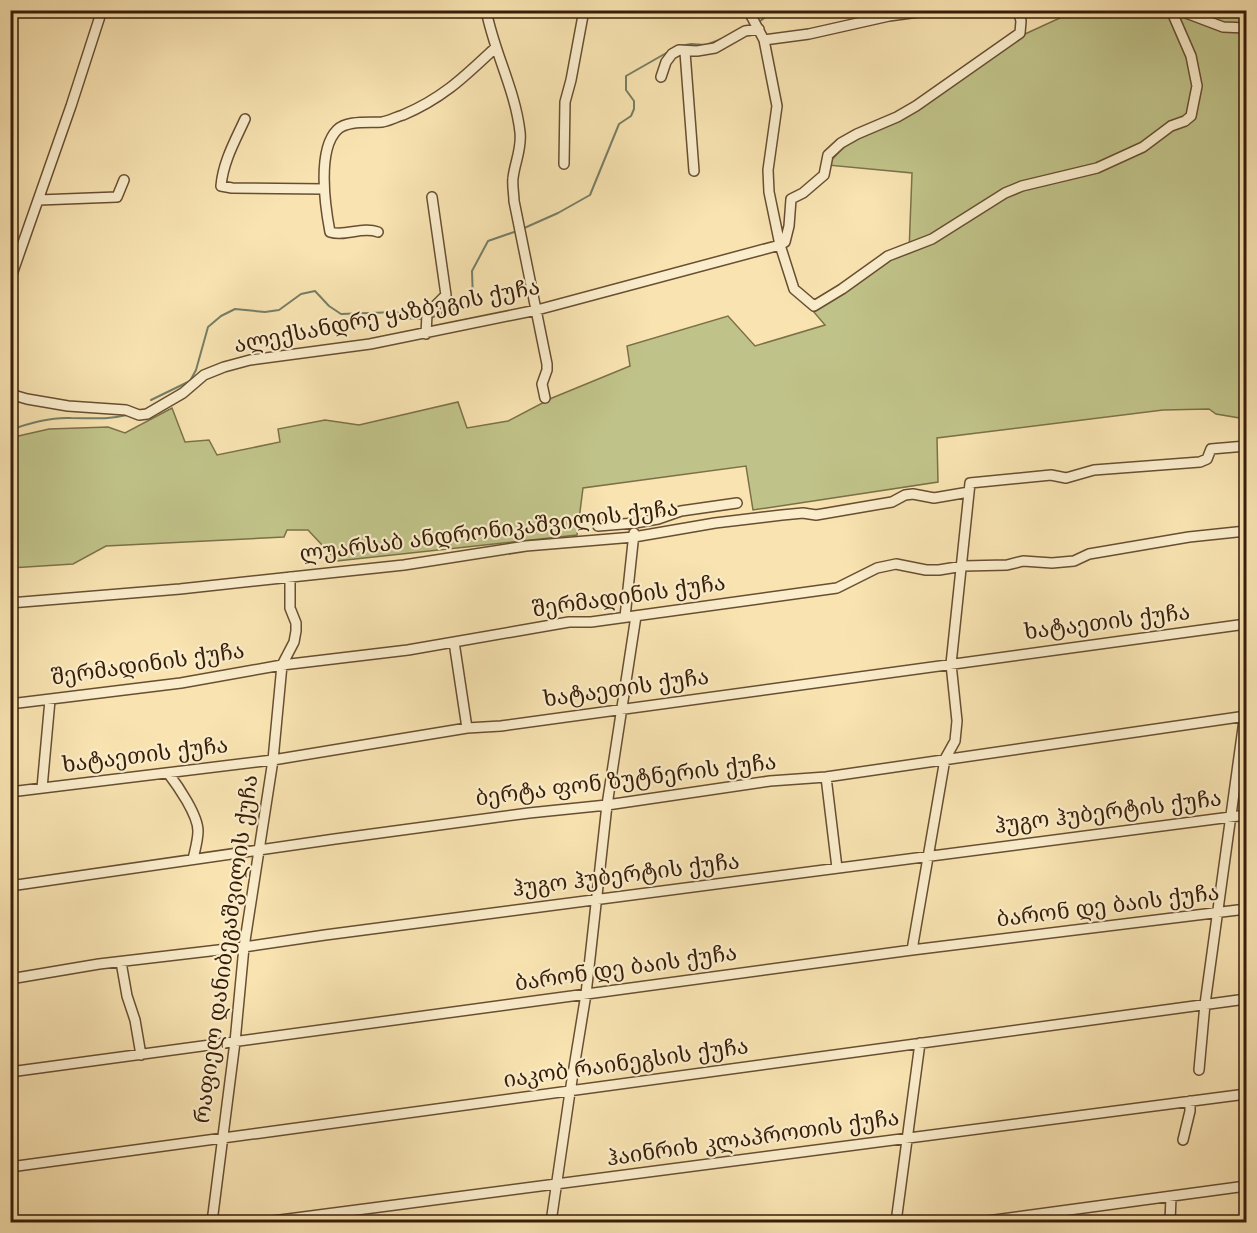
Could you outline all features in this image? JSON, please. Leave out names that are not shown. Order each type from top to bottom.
[{"type":"street","points":[[10,280],[102,10]]},
{"type":"street","points":[[486,10],[495,48],[508,77],[520,134],[520,152],[513,178],[514,201],[547,364],[542,384],[545,398]]},
{"type":"street","points":[[564,164],[565,102],[584,10]]},
{"type":"street","points":[[748,10],[764,40],[777,106],[768,170],[771,201],[780,245],[794,289],[814,306],[888,256],[932,239],[1005,193],[1022,186],[1097,168],[1143,147],[1171,126],[1185,121],[1191,116],[1197,86],[1191,56],[1171,10]]},
{"type":"street","points":[[764,40],[809,34],[890,16],[933,10]]},
{"type":"street","points":[[780,245],[785,242],[789,226],[790,199],[803,194],[824,175],[828,155],[841,143],[857,134],[916,106],[1020,33],[1021,21],[1018,10]]},
{"type":"street","points":[[1178,10],[1223,27],[1246,28]]},
{"type":"street","points":[[661,77],[666,62],[672,54],[679,50],[685,52],[715,48],[744,31],[759,29]]},
{"type":"street","points":[[378,232],[370,229],[335,234],[330,232],[324,174],[328,148],[335,132],[342,126],[384,121],[426,105],[459,82],[495,48]]},
{"type":"street","points":[[685,52],[694,171]]},
{"type":"street","points":[[245,119],[228,157],[221,186],[324,189]]},
{"type":"street","points":[[39,200],[117,197],[124,180]]},
{"type":"street","points":[[426,331],[427,314],[446,295],[432,197]]},
{"type":"street","name":"ალექსანდრე ყაზბეგის ქუჩა","points":[[10,394],[68,406],[126,410],[139,416],[158,409],[183,393],[204,375],[250,360],[370,344],[537,310],[780,245]]},
{"type":"street","name":"ლუარსაბ ანდრონიკაშვილის ქუჩა","points":[[10,603],[180,589],[404,565],[526,546],[634,537],[771,516],[803,513],[816,515],[848,511],[892,502],[905,495],[913,494],[934,498],[969,488],[1051,476],[1066,478],[1094,470],[1200,462],[1207,459],[1211,449],[1246,446]]},
{"type":"street","points":[[912,950],[945,759],[955,741],[957,721],[951,664],[963,566],[969,488]]},
{"type":"street","points":[[598,526],[635,523],[658,519],[681,511],[737,503]]},
{"type":"street","points":[[625,617],[635,523]]},
{"type":"street","name":"შერმადინის ქუჩა","points":[[10,704],[181,683],[282,665],[408,651],[569,622],[591,622],[837,588],[877,568],[896,564],[939,570],[963,566],[1007,565],[1023,561],[1074,561],[1089,554],[1189,537],[1246,531]]},
{"type":"street","name":"რაფიელ დანიბეგაშვილის ქუჩა","points":[[212,1222],[235,1042],[244,947],[273,760],[282,665],[294,642],[296,631],[296,623],[290,608],[290,577]]},
{"type":"street","points":[[551,1222],[586,994],[607,805],[636,616]]},
{"type":"street","name":"ხატაეთის ქუჩა","points":[[10,792],[273,760],[467,728],[501,726],[1246,624]]},
{"type":"street","points":[[454,642],[467,728]]},
{"type":"street","points":[[42,788],[50,700]]},
{"type":"street","points":[[1200,1070],[1205,1005],[1246,713]]},
{"type":"street","name":"ბერტა ფონ ზუტნერის ქუჩა","points":[[10,886],[501,816],[607,805],[770,781],[826,777],[1246,713]]},
{"type":"street","points":[[168,773],[181,789],[196,821],[198,832],[193,859]]},
{"type":"street","points":[[826,777],[837,868]]},
{"type":"street","name":"ჰუგო ჰუბერტის ქუჩა","points":[[10,979],[99,964],[244,947],[1246,815]]},
{"type":"street","name":"ბარონ დე ბაის ქუჩა","points":[[10,1072],[912,950],[1246,909]]},
{"type":"street","points":[[121,962],[141,1055]]},
{"type":"street","name":"იაკობ რაინეგსის ქუჩა","points":[[10,1167],[1246,999]]},
{"type":"street","points":[[896,1222],[920,1043]]},
{"type":"street","name":"ჰაინრიხ კლაპროთის ქუჩა","points":[[265,1222],[1246,1094]]},
{"type":"street","points":[[1183,1140],[1190,1101]]},
{"type":"street","points":[[980,1222],[1246,1186]]},
{"type":"street","points":[[1170,1222],[1171,1197]]},
{"type":"green space","points":[[1075,11],[1246,11],[1246,419],[1216,414],[1209,409],[1163,410],[937,438],[938,482],[753,510],[746,466],[583,488],[577,535],[337,561],[308,530],[287,530],[284,537],[106,546],[73,564],[11,568],[11,438],[14,437],[49,429],[108,427],[125,433],[172,408],[185,442],[209,440],[217,455],[280,442],[278,429],[325,420],[359,425],[458,402],[467,428],[508,421],[552,398],[630,366],[627,346],[728,316],[755,346],[825,325],[813,311],[883,262],[909,252],[912,173],[827,165],[850,140],[909,112],[1025,34]]},
{"type":"waterway","points":[[759,22],[774,10]]},
{"type":"waterway","points":[[1215,10],[1227,10]]},
{"type":"waterway","points":[[680,46],[706,45],[724,38]]},
{"type":"waterway","points":[[522,229],[590,195],[619,124],[631,116],[634,109],[634,101],[626,90],[626,76],[675,48]]},
{"type":"waterway","points":[[429,319],[447,310],[470,307],[473,300],[472,271],[488,241],[517,231]]},
{"type":"waterway","points":[[151,400],[190,381],[196,370],[208,327],[221,316],[235,309],[265,312],[279,310],[301,294],[315,291],[329,306],[341,314],[397,312],[404,318],[423,319]]},
{"type":"waterway","points":[[10,430],[56,418],[106,418],[127,415]]}]
